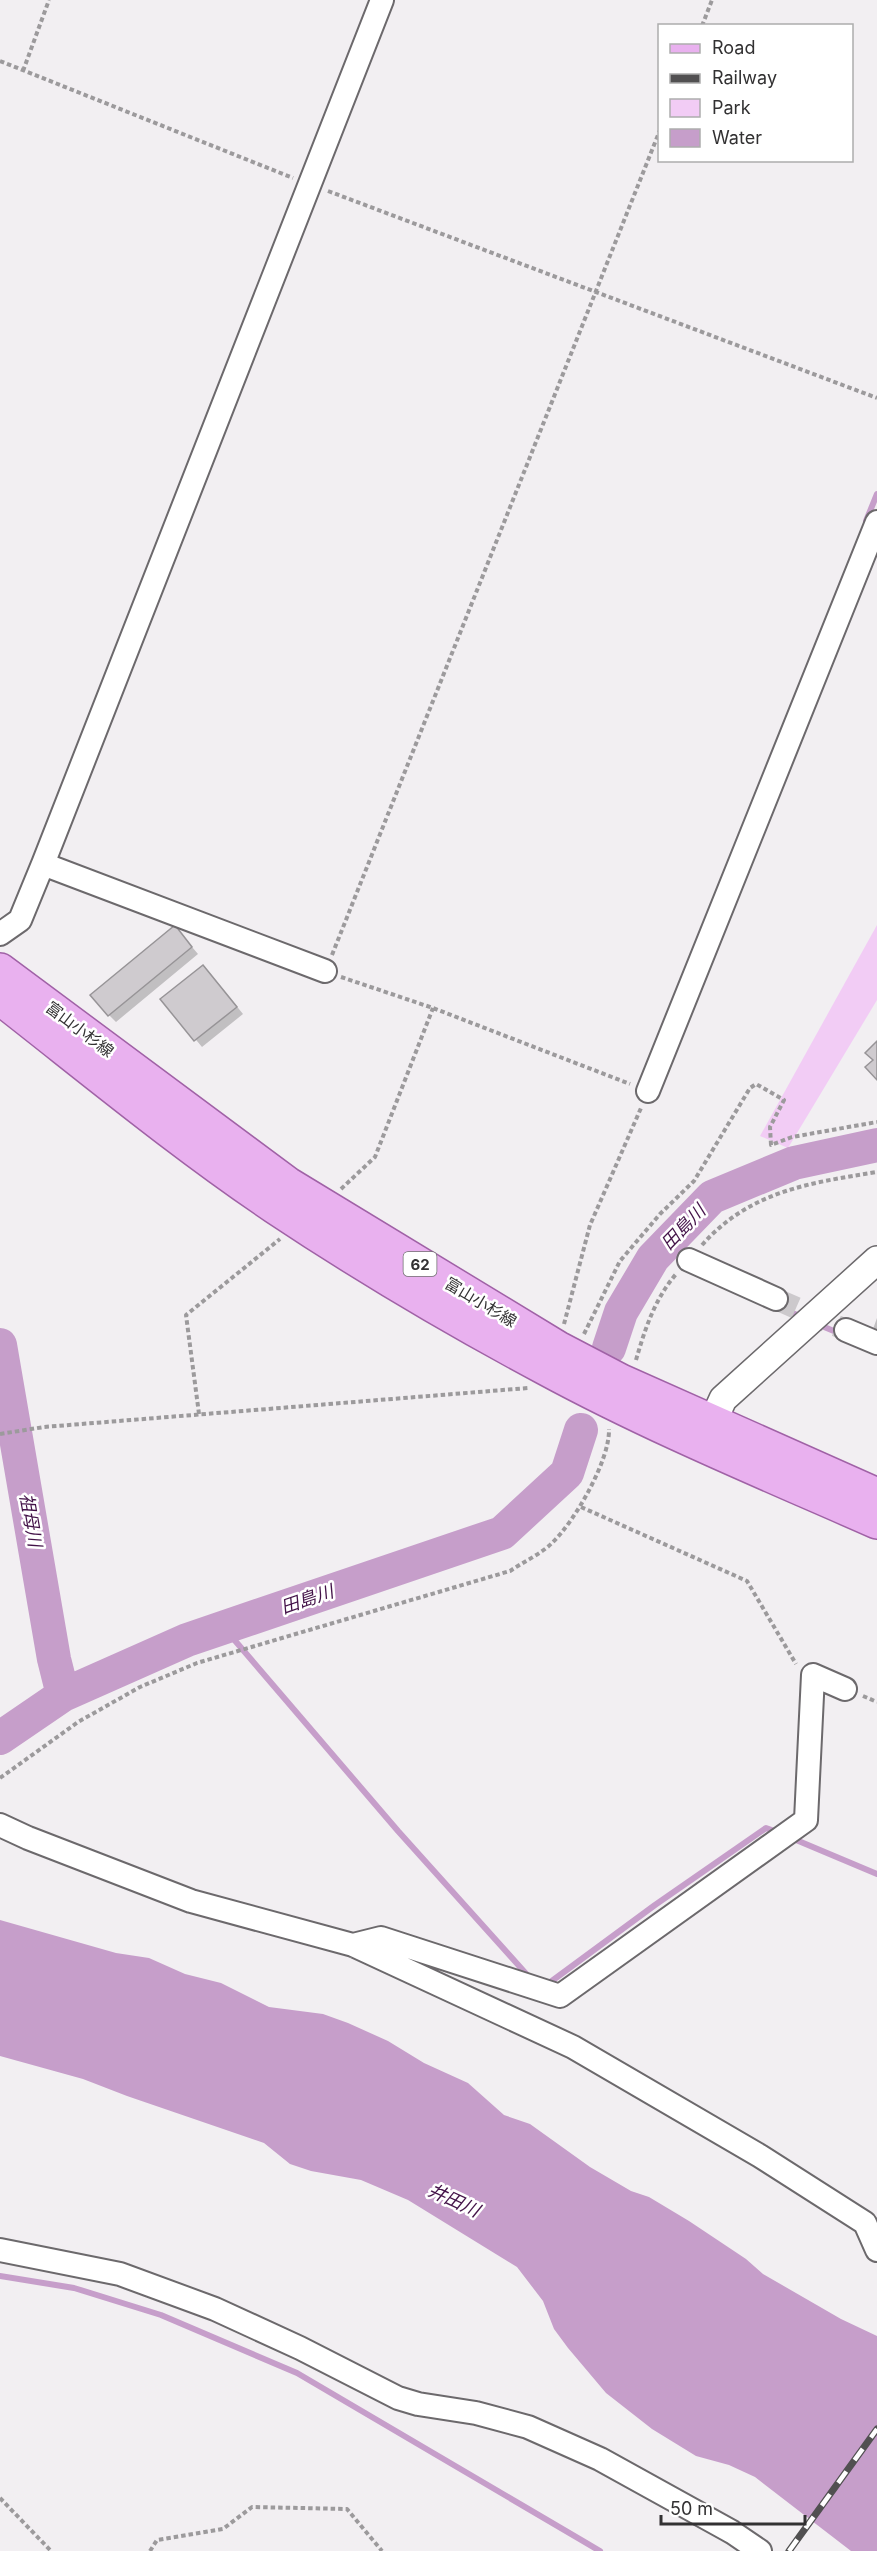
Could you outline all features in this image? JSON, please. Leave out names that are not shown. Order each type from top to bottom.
[{"type":"main road","name":"富山小杉線","points":[[0,970],[288,1184],[566,1352],[628,1384],[707,1433],[877,1522]]},
{"type":"main road","name":"富山小杉線","points":[[0,998],[180,1139],[274,1206],[353,1257],[545,1368],[707,1433],[877,1495]]},
{"type":"street","points":[[0,934],[20,920],[43,864],[382,0]]},
{"type":"street","points":[[648,1091],[877,522]]},
{"type":"street","points":[[43,864],[326,971]]},
{"type":"street","points":[[689,1260],[776,1299]]},
{"type":"street","points":[[707,1433],[723,1399],[877,1260]]},
{"type":"street","points":[[846,1330],[877,1343]]},
{"type":"street","points":[[353,1945],[381,1938],[560,1996],[806,1820],[813,1675],[845,1689]]},
{"type":"street","points":[[0,1825],[190,1901],[353,1945],[573,2047],[750,2150],[865,2223],[877,2250]]},
{"type":"street","points":[[0,2250],[120,2274],[215,2309],[300,2348],[398,2398],[418,2404],[476,2413],[528,2427],[600,2459],[732,2532],[760,2551]]},
{"type":"path","points":[[23,71],[49,0]]},
{"type":"path","points":[[703,24],[712,0]]},
{"type":"path","points":[[0,62],[309,184],[877,398]]},
{"type":"path","points":[[566,1352],[590,1225],[648,1091],[433,1008],[326,971],[658,135]]},
{"type":"path","points":[[338,1192],[375,1157],[433,1008]]},
{"type":"path","points":[[566,1352],[593,1313],[620,1261],[660,1214],[694,1181],[750,1088],[756,1084],[784,1100],[770,1127],[771,1145],[792,1137],[877,1122]]},
{"type":"path","points":[[628,1384],[647,1322],[667,1285],[715,1230],[763,1198],[805,1183],[877,1172]]},
{"type":"path","points":[[199,1414],[186,1316],[288,1233]]},
{"type":"path","points":[[0,1434],[44,1427],[531,1387]]},
{"type":"path","points":[[0,1778],[78,1722],[140,1687],[198,1663],[510,1571],[552,1543],[582,1506],[597,1474],[610,1430],[600,1425]]},
{"type":"path","points":[[582,1506],[747,1581],[798,1668],[813,1675]]},
{"type":"path","points":[[0,2498],[51,2551]]},
{"type":"path","points":[[150,2551],[157,2540],[223,2529],[252,2507],[347,2509],[382,2551]]},
{"type":"green space","points":[[877,925],[877,1000],[788,1148],[760,1136]]},
{"type":"water","name":"井田川","points":[[0,1920],[116,1953],[149,1958],[185,1974],[221,1983],[269,2007],[323,2014],[388,2041],[424,2063],[468,2083],[504,2115],[530,2124],[590,2167],[631,2191],[649,2197],[689,2221],[746,2259],[763,2274],[841,2319],[877,2336],[877,2551],[851,2551],[755,2477],[729,2465],[696,2456],[652,2429],[606,2393],[568,2348],[554,2329],[543,2301],[517,2267],[408,2200],[361,2180],[311,2171],[290,2164],[264,2143],[83,2079],[0,2056]]},
{"type":"building","points":[[175,925],[192,947],[108,1016],[90,995]]},
{"type":"building","points":[[203,965],[237,1007],[194,1041],[160,999]]},
{"type":"building","points":[[877,1041],[877,1080],[865,1067],[873,1060],[865,1053]]},
{"type":"waterway","points":[[866,521],[877,494]]},
{"type":"waterway","name":"田島川","points":[[609,1348],[621,1312],[653,1258],[712,1197],[794,1163],[877,1145]]},
{"type":"waterway","points":[[776,1306],[802,1317]]},
{"type":"waterway","points":[[817,1324],[841,1334]]},
{"type":"waterway","name":"祖母川","points":[[0,1345],[54,1659],[63,1695]]},
{"type":"waterway","name":"田島川","points":[[0,1738],[63,1695],[187,1640],[502,1533],[567,1473],[581,1430]]},
{"type":"waterway","points":[[225,1629],[398,1831],[529,1977]]},
{"type":"waterway","points":[[545,1986],[655,1905],[766,1828],[780,1833]]},
{"type":"waterway","points":[[789,1837],[877,1874]]},
{"type":"waterway","points":[[0,2276],[74,2288],[161,2315],[297,2373],[600,2551]]},
{"type":"tunnel","points":[[776,1299],[846,1330]]},
{"type":"railway","points":[[789,2551],[877,2429]]}]
